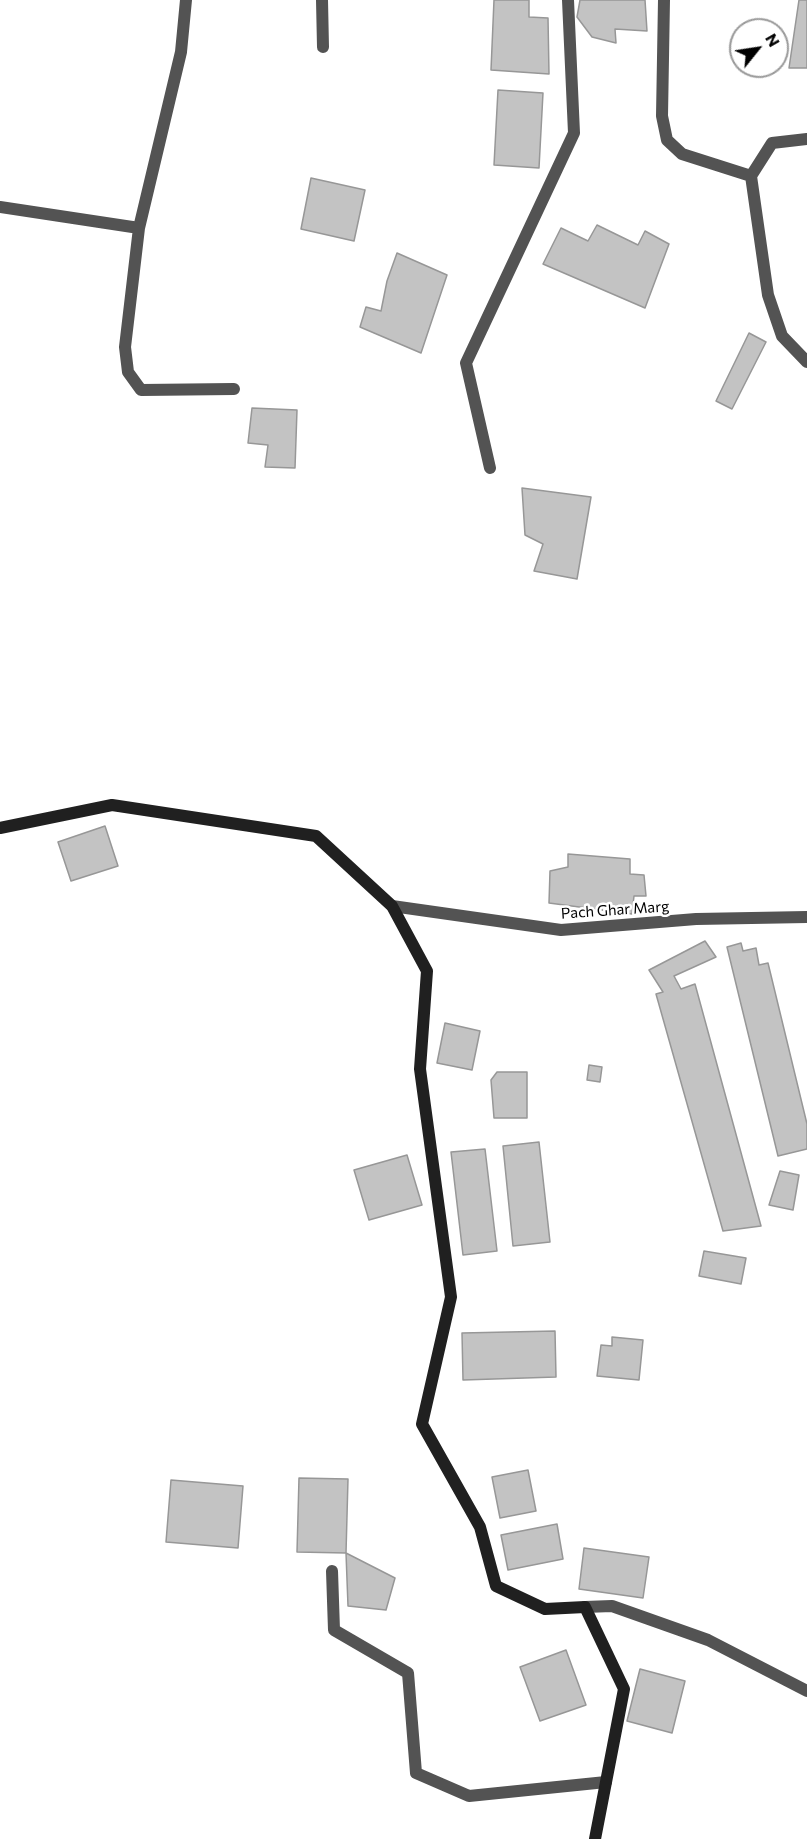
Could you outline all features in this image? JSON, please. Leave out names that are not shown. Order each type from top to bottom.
[{"type":"street","points":[[186,0],[181,52],[139,228],[125,347],[128,372],[141,390],[234,389]]},
{"type":"street","points":[[322,0],[323,46]]},
{"type":"street","points":[[490,468],[466,363],[574,133],[568,0]]},
{"type":"street","points":[[664,0],[662,116],[667,140],[682,154],[751,176]]},
{"type":"street","points":[[807,139],[772,143],[751,176],[768,295],[782,336],[807,362]]},
{"type":"street","points":[[0,207],[139,228]]},
{"type":"street","points":[[0,828],[112,805],[316,836],[392,906],[427,971],[420,1069],[451,1297],[423,1424],[480,1527],[496,1586],[545,1608],[612,1606],[708,1640],[807,1691]]},
{"type":"street","name":"Pach Ghar Marg","points":[[392,906],[561,930],[696,920],[807,917]]},
{"type":"street","points":[[332,1571],[334,1629],[408,1673],[416,1773],[469,1796],[606,1782]]},
{"type":"street","points":[[585,1607],[624,1689],[595,1839]]},
{"type":"building","points":[[494,0],[529,0],[529,17],[548,18],[549,74],[491,70]]},
{"type":"building","points":[[580,0],[645,0],[647,31],[615,29],[616,43],[592,37],[577,17]]},
{"type":"building","points":[[799,0],[807,0],[807,68],[789,68]]},
{"type":"building","points":[[498,90],[543,93],[539,168],[494,165]]},
{"type":"building","points":[[311,178],[365,190],[354,241],[301,229]]},
{"type":"building","points":[[597,225],[638,245],[645,231],[669,244],[645,308],[543,264],[561,228],[588,241]]},
{"type":"building","points":[[397,253],[447,275],[421,353],[360,327],[366,307],[381,311],[387,281]]},
{"type":"building","points":[[749,333],[766,342],[732,409],[716,401]]},
{"type":"building","points":[[252,408],[297,410],[295,468],[265,467],[268,445],[248,443]]},
{"type":"building","points":[[522,488],[591,497],[577,579],[534,571],[543,544],[525,535]]},
{"type":"building","points":[[105,826],[118,866],[71,881],[58,842]]},
{"type":"building","points":[[568,854],[630,859],[630,874],[644,875],[646,896],[634,896],[632,914],[549,903],[550,871],[568,867]]},
{"type":"building","points":[[705,941],[716,957],[674,976],[681,989],[695,984],[761,1226],[723,1231],[656,994],[663,992],[649,970]]},
{"type":"building","points":[[741,943],[743,951],[756,948],[759,965],[768,963],[807,1124],[807,1149],[778,1156],[727,947]]},
{"type":"building","points":[[445,1023],[480,1031],[472,1070],[437,1063]]},
{"type":"building","points":[[589,1065],[602,1067],[600,1082],[587,1080]]},
{"type":"building","points":[[497,1072],[527,1072],[527,1118],[494,1118],[491,1080]]},
{"type":"building","points":[[539,1142],[550,1242],[513,1246],[503,1146]]},
{"type":"building","points":[[485,1149],[497,1251],[463,1255],[451,1152]]},
{"type":"building","points":[[407,1155],[422,1205],[369,1220],[354,1170]]},
{"type":"building","points":[[780,1171],[799,1175],[793,1210],[769,1205]]},
{"type":"building","points":[[704,1251],[746,1258],[741,1284],[699,1276]]},
{"type":"building","points":[[555,1331],[556,1377],[463,1380],[462,1333]]},
{"type":"building","points":[[612,1337],[643,1340],[639,1380],[597,1376],[601,1345],[612,1346]]},
{"type":"building","points":[[528,1470],[536,1511],[500,1518],[492,1477]]},
{"type":"building","points":[[299,1478],[348,1479],[346,1553],[297,1552]]},
{"type":"building","points":[[171,1480],[243,1486],[238,1548],[166,1542]]},
{"type":"building","points":[[557,1524],[563,1559],[508,1570],[501,1535]]},
{"type":"building","points":[[584,1548],[649,1557],[643,1598],[579,1589]]},
{"type":"building","points":[[346,1553],[395,1578],[386,1610],[348,1606]]},
{"type":"building","points":[[566,1650],[586,1705],[540,1721],[520,1667]]},
{"type":"building","points":[[640,1669],[685,1681],[672,1733],[627,1721]]}]
